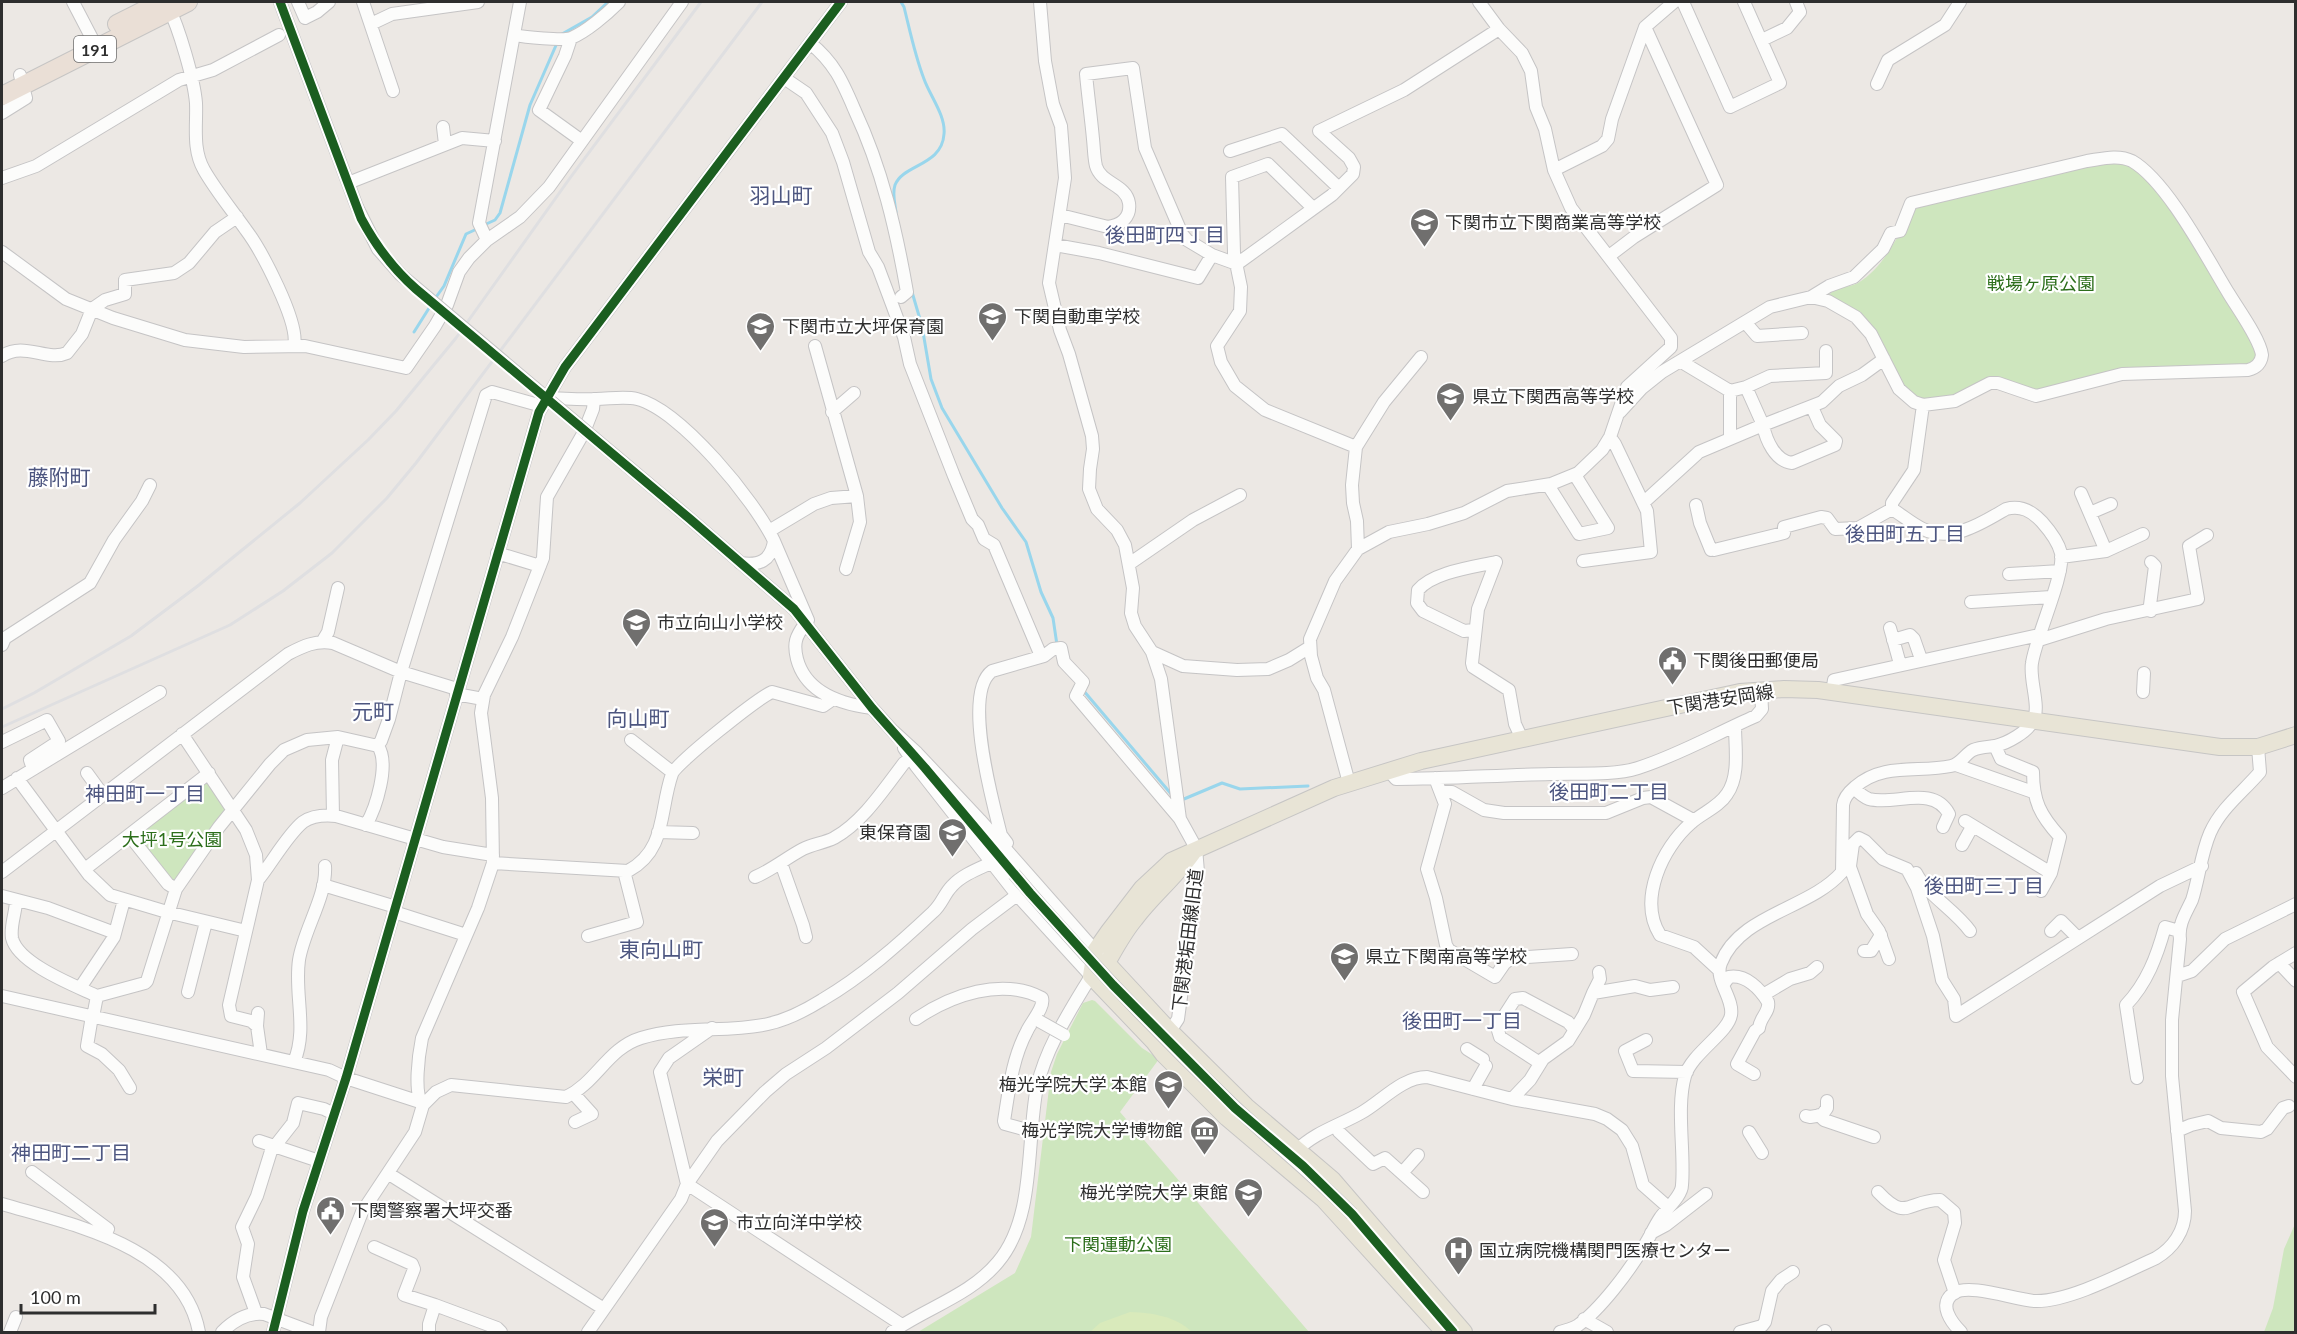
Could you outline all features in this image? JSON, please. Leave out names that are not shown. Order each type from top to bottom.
[{"type":"highway","name":"191","points":[[2,85],[21,80],[166,5],[188,2]]},
{"type":"highway","name":"191","points":[[2,96],[21,80]]},
{"type":"main road","name":"下関港安岡線","points":[[1196,848],[1349,783],[1388,770],[1698,700],[1761,690],[1801,689],[1832,692],[2220,747],[2258,747],[2295,735]]},
{"type":"main road","points":[[1196,848],[1180,871],[1136,917],[1120,939],[1101,957],[1091,976],[1154,1042],[1162,1054],[1227,1118],[1324,1200],[1444,1332]]},
{"type":"main road","points":[[1101,957],[1170,1031],[1246,1106],[1296,1151],[1332,1179],[1464,1332]]},
{"type":"street","points":[[73,2],[94,43]]},
{"type":"street","points":[[280,2],[357,207],[378,249],[401,275],[794,609],[872,708],[1014,874],[1113,985],[1195,1069],[1267,1137],[1318,1180],[1352,1214],[1453,1332]]},
{"type":"street","points":[[298,2],[305,18],[329,2]]},
{"type":"street","points":[[356,2],[368,41]]},
{"type":"street","points":[[363,2],[392,91]]},
{"type":"street","points":[[371,24],[414,6],[478,2]]},
{"type":"street","points":[[2,252],[66,299],[185,340],[244,347],[305,346],[406,368],[447,305],[459,272],[483,232],[495,141],[520,2]]},
{"type":"street","points":[[515,35],[563,38],[597,22],[619,2]]},
{"type":"street","points":[[483,232],[520,217],[549,187],[682,2]]},
{"type":"street","points":[[273,1332],[300,1220],[346,1078],[456,692],[544,402],[565,367],[841,2]]},
{"type":"street","points":[[1040,2],[1045,61],[1053,104],[1061,126],[1065,178],[1049,284],[1060,330],[1092,436],[1094,449],[1089,489],[1097,509],[1117,530],[1125,545],[1133,588],[1131,613],[1135,626],[1152,652],[1163,690],[1180,819]]},
{"type":"street","points":[[1349,783],[1324,690],[1317,678],[1310,647],[1312,632],[1335,580],[1358,549],[1389,532],[1428,524],[1464,513],[1507,491],[1548,484],[1575,475],[1602,450],[1610,437],[1627,387],[1671,346],[1671,338],[1571,208],[1554,170],[1545,129],[1536,107],[1531,71],[1522,53],[1499,29],[1479,2]]},
{"type":"street","points":[[1554,170],[1602,146],[1608,139],[1612,119],[1645,27],[1674,2]]},
{"type":"street","points":[[1683,2],[1730,107],[1780,83],[1744,2]]},
{"type":"street","points":[[1762,40],[1787,28],[1800,12],[1796,2]]},
{"type":"street","points":[[1878,84],[1888,60],[1945,25],[1960,2]]},
{"type":"street","points":[[166,5],[177,23],[196,101],[197,154],[203,169],[247,230],[287,307],[295,333],[294,346]]},
{"type":"street","points":[[1609,256],[1634,237],[1717,184],[1645,27]]},
{"type":"street","points":[[1237,264],[1339,188],[1353,174],[1354,167],[1349,158],[1319,131],[1404,90],[1499,29]]},
{"type":"street","points":[[2,178],[36,166],[179,80],[213,70],[279,34]]},
{"type":"street","points":[[563,38],[565,56],[539,110],[582,141]]},
{"type":"street","points":[[810,43],[831,62],[872,148],[888,197],[901,261],[907,292],[901,297]]},
{"type":"street","points":[[1060,215],[1108,227],[1116,226],[1129,212],[1129,200],[1123,192],[1101,176],[1096,167],[1086,74],[1133,68],[1141,130],[1152,168],[1182,234],[1187,240],[1212,255],[1237,264]]},
{"type":"street","points":[[784,78],[807,93],[832,133],[843,162],[869,252],[878,267],[904,337],[910,364],[937,433],[972,519],[978,525],[984,539],[994,545],[1041,656]]},
{"type":"street","points":[[2,114],[26,98],[21,80]]},
{"type":"street","points":[[443,128],[445,144]]},
{"type":"street","points":[[1230,151],[1282,134],[1339,188]]},
{"type":"street","points":[[348,183],[468,137],[495,141]]},
{"type":"street","points":[[1620,411],[1653,378],[1745,322],[1777,304],[1811,297],[1829,286],[1854,277],[1883,249],[1891,233],[1900,231],[1911,203],[2087,161],[2122,158],[2145,170],[2198,241],[2262,352],[2260,363],[2248,370],[2122,374],[2036,396],[1998,383],[1990,383],[1961,399],[1923,405],[1914,402],[1899,389],[1871,334],[1856,317],[1828,301],[1811,297]]},
{"type":"street","points":[[1313,208],[1268,164],[1232,177],[1234,253],[1241,287],[1240,311],[1217,346],[1221,362],[1235,386],[1265,410],[1309,430],[1356,447]]},
{"type":"street","points":[[2,356],[7,352],[24,349],[63,355],[82,334],[92,309],[105,300],[125,294],[125,280],[166,275],[183,268],[215,232],[237,217]]},
{"type":"street","points":[[1055,246],[1099,253],[1198,278],[1212,255]]},
{"type":"street","points":[[1745,322],[1757,336],[1802,333]]},
{"type":"street","points":[[815,346],[857,496],[860,522],[846,569]]},
{"type":"street","points":[[1680,361],[1730,391],[1746,387],[1770,376],[1826,373],[1826,351]]},
{"type":"street","points":[[1358,549],[1352,485],[1356,447],[1384,402],[1422,357]]},
{"type":"street","points":[[1643,503],[1699,452],[1822,402],[1839,386],[1862,375],[1884,358]]},
{"type":"street","points":[[1746,387],[1770,447],[1786,462],[1792,463],[1835,446],[1836,441],[1820,425],[1812,407]]},
{"type":"street","points":[[1730,391],[1730,438]]},
{"type":"street","points":[[377,746],[389,719],[401,672],[486,395],[492,392],[544,402],[633,398],[647,402],[663,411],[692,437],[741,489],[759,512],[772,536],[815,637]]},
{"type":"street","points":[[832,412],[850,399],[854,393]]},
{"type":"street","points":[[319,1332],[321,1317],[362,1212],[415,1132],[422,1104],[419,1057],[422,1038],[485,891],[493,859],[492,798],[481,713],[483,699],[512,637],[540,566],[544,548],[547,497],[584,432],[594,399]]},
{"type":"street","points":[[1892,509],[1892,503],[1914,470],[1923,405]]},
{"type":"street","points":[[1582,561],[1651,552],[1647,511],[1610,437]]},
{"type":"street","points":[[1548,484],[1579,534],[1608,528],[1575,475]]},
{"type":"street","points":[[3,639],[90,583],[114,540],[142,501],[150,485]]},
{"type":"street","points":[[2081,493],[2106,551]]},
{"type":"street","points":[[1129,564],[1193,520],[1240,495]]},
{"type":"street","points":[[772,536],[816,503],[831,498],[857,496]]},
{"type":"street","points":[[2090,513],[2111,504]]},
{"type":"street","points":[[1696,506],[1700,523],[1713,550],[1784,533],[1784,527],[1821,517],[1827,518],[1835,529],[1858,528],[1892,509]]},
{"type":"street","points":[[1892,509],[1922,529],[1938,533],[1967,530],[2006,509],[2025,509],[2038,518],[2051,534],[2061,557],[2060,571],[2032,662],[2031,674],[2036,710],[2033,722],[2018,735],[1995,746],[1972,751],[1956,765]]},
{"type":"street","points":[[2061,557],[2106,551],[2143,534]]},
{"type":"street","points":[[1832,692],[1834,680],[2004,641],[2034,636],[2039,638],[2106,619],[2198,599],[2189,546],[2207,535]]},
{"type":"street","points":[[740,563],[751,564],[764,561],[772,552],[772,536]]},
{"type":"street","points":[[497,553],[540,566]]},
{"type":"street","points":[[1474,630],[1464,632],[1423,611],[1417,603],[1418,590],[1432,580],[1450,573],[1496,562],[1478,609],[1474,630],[1473,667],[1509,690],[1515,724],[1522,739]]},
{"type":"street","points":[[2151,562],[2155,566],[2151,611]]},
{"type":"street","points":[[2009,574],[2060,571]]},
{"type":"street","points":[[322,642],[328,632],[338,588]]},
{"type":"street","points":[[1971,602],[2051,597]]},
{"type":"street","points":[[805,624],[796,636],[794,644],[800,668],[813,687],[833,699],[872,708]]},
{"type":"street","points":[[1890,628],[1900,664]]},
{"type":"street","points":[[1893,640],[1910,635],[1914,639],[1921,659]]},
{"type":"street","points":[[2,872],[288,654],[306,645],[322,642],[341,646],[401,672],[483,699]]},
{"type":"street","points":[[1152,652],[1183,666],[1237,670],[1268,669],[1310,647]]},
{"type":"street","points":[[1013,859],[1017,855],[1001,835],[984,768],[979,722],[982,682],[992,671],[1041,656],[1056,648],[1081,688],[1076,696],[1180,819],[1196,848]]},
{"type":"street","points":[[2143,692],[2144,673]]},
{"type":"street","points":[[1388,770],[1396,779],[1609,772],[1636,769],[1761,713],[1761,690]]},
{"type":"street","points":[[2,788],[159,692]]},
{"type":"street","points":[[258,880],[302,823],[315,817],[333,816],[493,859],[624,871],[634,868],[646,860],[655,846],[672,772],[772,692],[823,706],[833,699]]},
{"type":"street","points":[[2,742],[47,720],[59,741],[30,760],[33,769]]},
{"type":"street","points":[[1719,970],[1694,947],[1660,935],[1652,920],[1651,896],[1667,851],[1674,840],[1694,820],[1720,802],[1730,790],[1736,769],[1735,726]]},
{"type":"street","points":[[893,731],[917,753],[1101,957]]},
{"type":"street","points":[[712,1028],[669,1058],[660,1071],[687,1184],[897,1329],[978,1281],[997,1264],[1016,1234],[1024,1203],[1037,1086],[1047,1055],[1091,976],[991,863],[893,731]]},
{"type":"street","points":[[182,734],[234,811],[251,839],[256,855],[258,880],[229,1005],[231,1016],[250,1021],[257,1026]]},
{"type":"street","points":[[333,816],[332,760],[338,737]]},
{"type":"street","points":[[16,900],[13,917],[14,942],[39,968],[97,996],[145,983],[150,976],[167,912],[176,889],[219,826],[234,811],[270,764],[285,750],[307,740],[338,737],[377,746],[382,755],[383,774],[366,825]]},
{"type":"street","points":[[631,740],[672,772]]},
{"type":"street","points":[[1995,746],[2001,759],[2033,772],[2033,792],[2037,806],[2060,837],[2051,873],[2041,891]]},
{"type":"street","points":[[1961,1332],[1950,1321],[1946,1309],[1949,1299],[1955,1293],[1972,1290],[2035,1301],[2044,1300],[2073,1293],[2162,1254],[2175,1240],[2185,1220],[2172,1076],[2172,1020],[2179,931],[2215,823],[2260,772],[2258,747]]},
{"type":"street","points":[[755,877],[802,850],[835,837],[848,828],[867,810],[904,763],[911,758]]},
{"type":"street","points":[[1889,959],[1881,935],[1867,914],[1847,866],[1843,805],[1847,795],[1868,778],[1898,769],[1956,765],[2033,792]]},
{"type":"street","points":[[87,773],[103,795]]},
{"type":"street","points":[[85,869],[209,773]]},
{"type":"street","points":[[17,778],[85,869],[110,895],[167,912],[246,931]]},
{"type":"street","points":[[1435,778],[1445,800],[1427,869],[1449,950],[1495,977],[1511,958],[1572,954]]},
{"type":"street","points":[[1854,788],[1870,800],[1914,798],[1936,802],[1949,814],[1943,827]]},
{"type":"street","points":[[1442,792],[1452,792],[1484,810],[1504,813],[1606,813],[1639,799],[1651,797],[1694,820]]},
{"type":"street","points":[[1962,844],[1968,824],[2051,873]]},
{"type":"street","points":[[658,832],[693,833]]},
{"type":"street","points":[[129,835],[168,884],[176,889]]},
{"type":"street","points":[[1560,1332],[1576,1327],[1625,1275],[1650,1233],[1682,1189],[1683,1107],[1687,1072],[1698,1055],[1731,1017],[1731,1007],[1719,970],[1720,963],[1732,944],[1747,929],[1825,888],[1847,866],[1853,844],[1859,838],[1865,841],[1882,859],[1914,870],[1921,882],[1971,931]]},
{"type":"street","name":"下関港垢田線旧道","points":[[1170,1031],[1178,1019],[1198,872],[1196,848]]},
{"type":"street","points":[[781,863],[806,937]]},
{"type":"street","points":[[422,1104],[436,1092],[450,1085],[566,1097],[619,1049],[631,1042],[664,1032],[768,1024],[798,1013],[855,979],[939,907],[957,881],[991,863]]},
{"type":"street","points":[[294,1062],[301,1041],[299,962],[307,929],[320,901],[325,866]]},
{"type":"street","points":[[1907,869],[1917,888],[1927,918],[1942,980],[1954,999],[1956,1016],[2160,886],[2202,866]]},
{"type":"street","points":[[588,936],[637,922],[624,871]]},
{"type":"street","points":[[323,885],[466,935]]},
{"type":"street","points":[[588,1332],[681,1199],[687,1184],[717,1141],[746,1110],[786,1074],[826,1048],[898,993],[972,929],[1017,895]]},
{"type":"street","points":[[2,896],[48,908],[115,933]]},
{"type":"street","points":[[80,988],[99,962],[115,933],[124,900]]},
{"type":"street","points":[[2177,976],[2192,970],[2225,939],[2295,904]]},
{"type":"street","points":[[188,992],[206,921]]},
{"type":"street","points":[[2051,931],[2061,921],[2078,938]]},
{"type":"street","points":[[2137,1078],[2126,1005],[2136,994],[2153,965],[2165,927],[2179,931]]},
{"type":"street","points":[[1864,951],[1871,951],[1881,935]]},
{"type":"street","points":[[2295,953],[2243,992],[2267,1047],[2295,1077]]},
{"type":"street","points":[[2279,963],[2295,981]]},
{"type":"street","points":[[1763,995],[1790,979],[1810,974],[1817,967]]},
{"type":"street","points":[[1512,1099],[1530,1080],[1543,1059],[1566,1043],[1575,1030],[1600,979],[1599,972]]},
{"type":"street","points":[[1724,985],[1732,976],[1755,984],[1769,1006],[1760,1020],[1759,1028],[1755,1031],[1737,1064],[1754,1074]]},
{"type":"street","points":[[1593,993],[1635,986],[1650,990],[1673,987]]},
{"type":"street","points":[[916,1019],[959,997],[980,991],[1004,988],[1022,990],[1042,998],[1042,1005],[1036,1020],[1014,1064],[1004,1121],[1005,1125],[1031,1131]]},
{"type":"street","points":[[2,996],[329,1070],[422,1104]]},
{"type":"street","points":[[97,996],[87,1046],[102,1054],[120,1070],[130,1088]]},
{"type":"street","points":[[1540,1063],[1500,1037],[1497,1027],[1515,999],[1523,998],[1568,1022],[1575,1030]]},
{"type":"street","points":[[258,1012],[257,1026],[261,1054]]},
{"type":"street","points":[[1036,1020],[1064,1035]]},
{"type":"street","points":[[1646,1040],[1625,1051],[1633,1071],[1687,1072]]},
{"type":"street","points":[[1467,1049],[1485,1062],[1473,1089]]},
{"type":"street","points":[[1296,1151],[1317,1133],[1363,1112],[1418,1078],[1426,1077],[1512,1099],[1589,1113],[1607,1119],[1622,1130],[1629,1141],[1643,1185],[1668,1207]]},
{"type":"street","points":[[573,1093],[592,1114],[575,1122]]},
{"type":"street","points":[[1806,1116],[1819,1115],[1824,1112],[1827,1101]]},
{"type":"street","points":[[256,1313],[243,1277],[248,1244],[242,1227],[257,1196],[271,1151],[293,1123],[298,1103],[324,1109],[334,1114]]},
{"type":"street","points":[[2177,1131],[2185,1126],[2208,1121],[2221,1128],[2261,1132],[2267,1129],[2283,1108],[2289,1106]]},
{"type":"street","points":[[1819,1115],[1824,1120],[1874,1137]]},
{"type":"street","points":[[1337,1125],[1339,1132],[1373,1164],[1385,1158],[1423,1192]]},
{"type":"street","points":[[1749,1132],[1762,1153]]},
{"type":"street","points":[[259,1141],[318,1161]]},
{"type":"street","points":[[1402,1173],[1418,1155]]},
{"type":"street","points":[[32,1172],[108,1229],[105,1236]]},
{"type":"street","points":[[389,1173],[604,1309]]},
{"type":"street","points":[[1878,1192],[1893,1207],[1907,1208],[1940,1200],[1954,1212],[1954,1223],[1944,1260],[1955,1293]]},
{"type":"street","points":[[1650,1233],[1666,1225],[1706,1194]]},
{"type":"street","points":[[2,1204],[122,1243],[172,1278],[196,1317],[199,1332]]},
{"type":"street","points":[[374,1247],[412,1264],[414,1269],[404,1294],[497,1328],[501,1332]]},
{"type":"street","points":[[1740,1332],[1762,1326],[1766,1322],[1772,1291],[1781,1280],[1793,1272]]},
{"type":"street","points":[[429,1332],[435,1305]]},
{"type":"street","points":[[222,1332],[239,1318],[256,1313],[312,1332]]},
{"type":"street","points":[[10,1332],[16,1317]]},
{"type":"street","points":[[1584,1319],[1607,1332]]},
{"type":"green space","name":"戦場ヶ原公園","points":[[2110,162],[2129,165],[2140,171],[2164,199],[2232,305],[2259,356],[2252,365],[2111,371],[2040,392],[2009,383],[1953,397],[1918,398],[1905,387],[1876,333],[1859,312],[1829,295],[1835,290],[1858,283],[1876,268],[1915,209],[1931,203]]},
{"type":"green space","name":"大坪1号公園","points":[[206,778],[226,805],[226,813],[175,883],[171,882],[135,833]]},
{"type":"green space","name":"下関運動公園","points":[[1092,1000],[1142,1048],[1159,1059],[1120,1112],[1309,1332],[918,1332],[1015,1273],[1031,1237],[1051,1072],[1057,1054],[1083,1003]]},
{"type":"green space","points":[[2295,1224],[2295,1332],[2264,1332],[2273,1308],[2284,1249]]},
{"type":"green space","points":[[1130,1312],[1163,1316],[1178,1322],[1192,1332],[1090,1332],[1100,1323]]},
{"type":"waterway","points":[[562,34],[592,17],[608,2]]},
{"type":"waterway","points":[[896,212],[894,195],[895,185],[899,178],[937,153],[942,145],[944,134],[943,120],[921,70],[901,2]]},
{"type":"waterway","points":[[484,225],[495,220],[500,213],[530,105],[557,43]]},
{"type":"waterway","points":[[434,300],[444,286],[466,234],[479,228]]},
{"type":"waterway","points":[[912,292],[922,326],[931,379],[942,408],[1002,508],[1026,542],[1041,592],[1053,618],[1057,645]]},
{"type":"waterway","points":[[414,332],[431,305]]},
{"type":"waterway","points":[[1083,690],[1172,795]]},
{"type":"waterway","points":[[1184,799],[1222,783],[1240,789],[1308,786]]},
{"type":"railway","points":[[2,709],[34,693],[131,636],[199,585],[300,503],[368,440],[396,411],[456,338],[570,178],[701,2]]},
{"type":"railway","points":[[2,727],[230,625],[283,591],[332,553],[387,498],[416,463],[762,2]]},
{"type":"cycle path","points":[[280,2],[361,218],[392,265],[416,289],[794,609],[872,708],[1030,893],[1113,985],[1235,1108],[1303,1166],[1352,1214],[1453,1332]]},
{"type":"cycle path","points":[[273,1332],[303,1211],[346,1078],[539,412],[565,367],[841,2]]},
{"type":"place","name":"下関市立下関商業高等学校","points":[[1424,248]]},
{"type":"place","name":"下関自動車学校","points":[[993,342]]},
{"type":"place","name":"下関市立大坪保育園","points":[[761,352]]},
{"type":"place","name":"県立下関西高等学校","points":[[1451,422]]},
{"type":"place","name":"市立向山小学校","points":[[636,648]]},
{"type":"place","name":"下関後田郵便局","points":[[1672,686]]},
{"type":"place","name":"東保育園","points":[[952,858]]},
{"type":"place","name":"県立下関南高等学校","points":[[1344,982]]},
{"type":"place","name":"梅光学院大学 本館","points":[[1168,1110]]},
{"type":"place","name":"梅光学院大学博物館","points":[[1204,1156]]},
{"type":"place","name":"梅光学院大学 東館","points":[[1249,1218]]},
{"type":"place","name":"下関警察署大坪交番","points":[[330,1236]]},
{"type":"place","name":"市立向洋中学校","points":[[715,1248]]},
{"type":"place","name":"国立病院機構関門医療センター","points":[[1458,1276]]},
{"type":"district","name":"羽山町","points":[[781,194]]},
{"type":"district","name":"後田町四丁目","points":[[1165,234]]},
{"type":"district","name":"藤附町","points":[[59,476]]},
{"type":"district","name":"後田町五丁目","points":[[1905,533]]},
{"type":"district","name":"元町","points":[[373,710]]},
{"type":"district","name":"向山町","points":[[638,717]]},
{"type":"district","name":"後田町二丁目","points":[[1609,791]]},
{"type":"district","name":"神田町一丁目","points":[[145,793]]},
{"type":"district","name":"後田町三丁目","points":[[1984,885]]},
{"type":"district","name":"東向山町","points":[[661,948]]},
{"type":"district","name":"後田町一丁目","points":[[1462,1020]]},
{"type":"district","name":"栄町","points":[[723,1076]]},
{"type":"district","name":"神田町二丁目","points":[[71,1152]]}]
